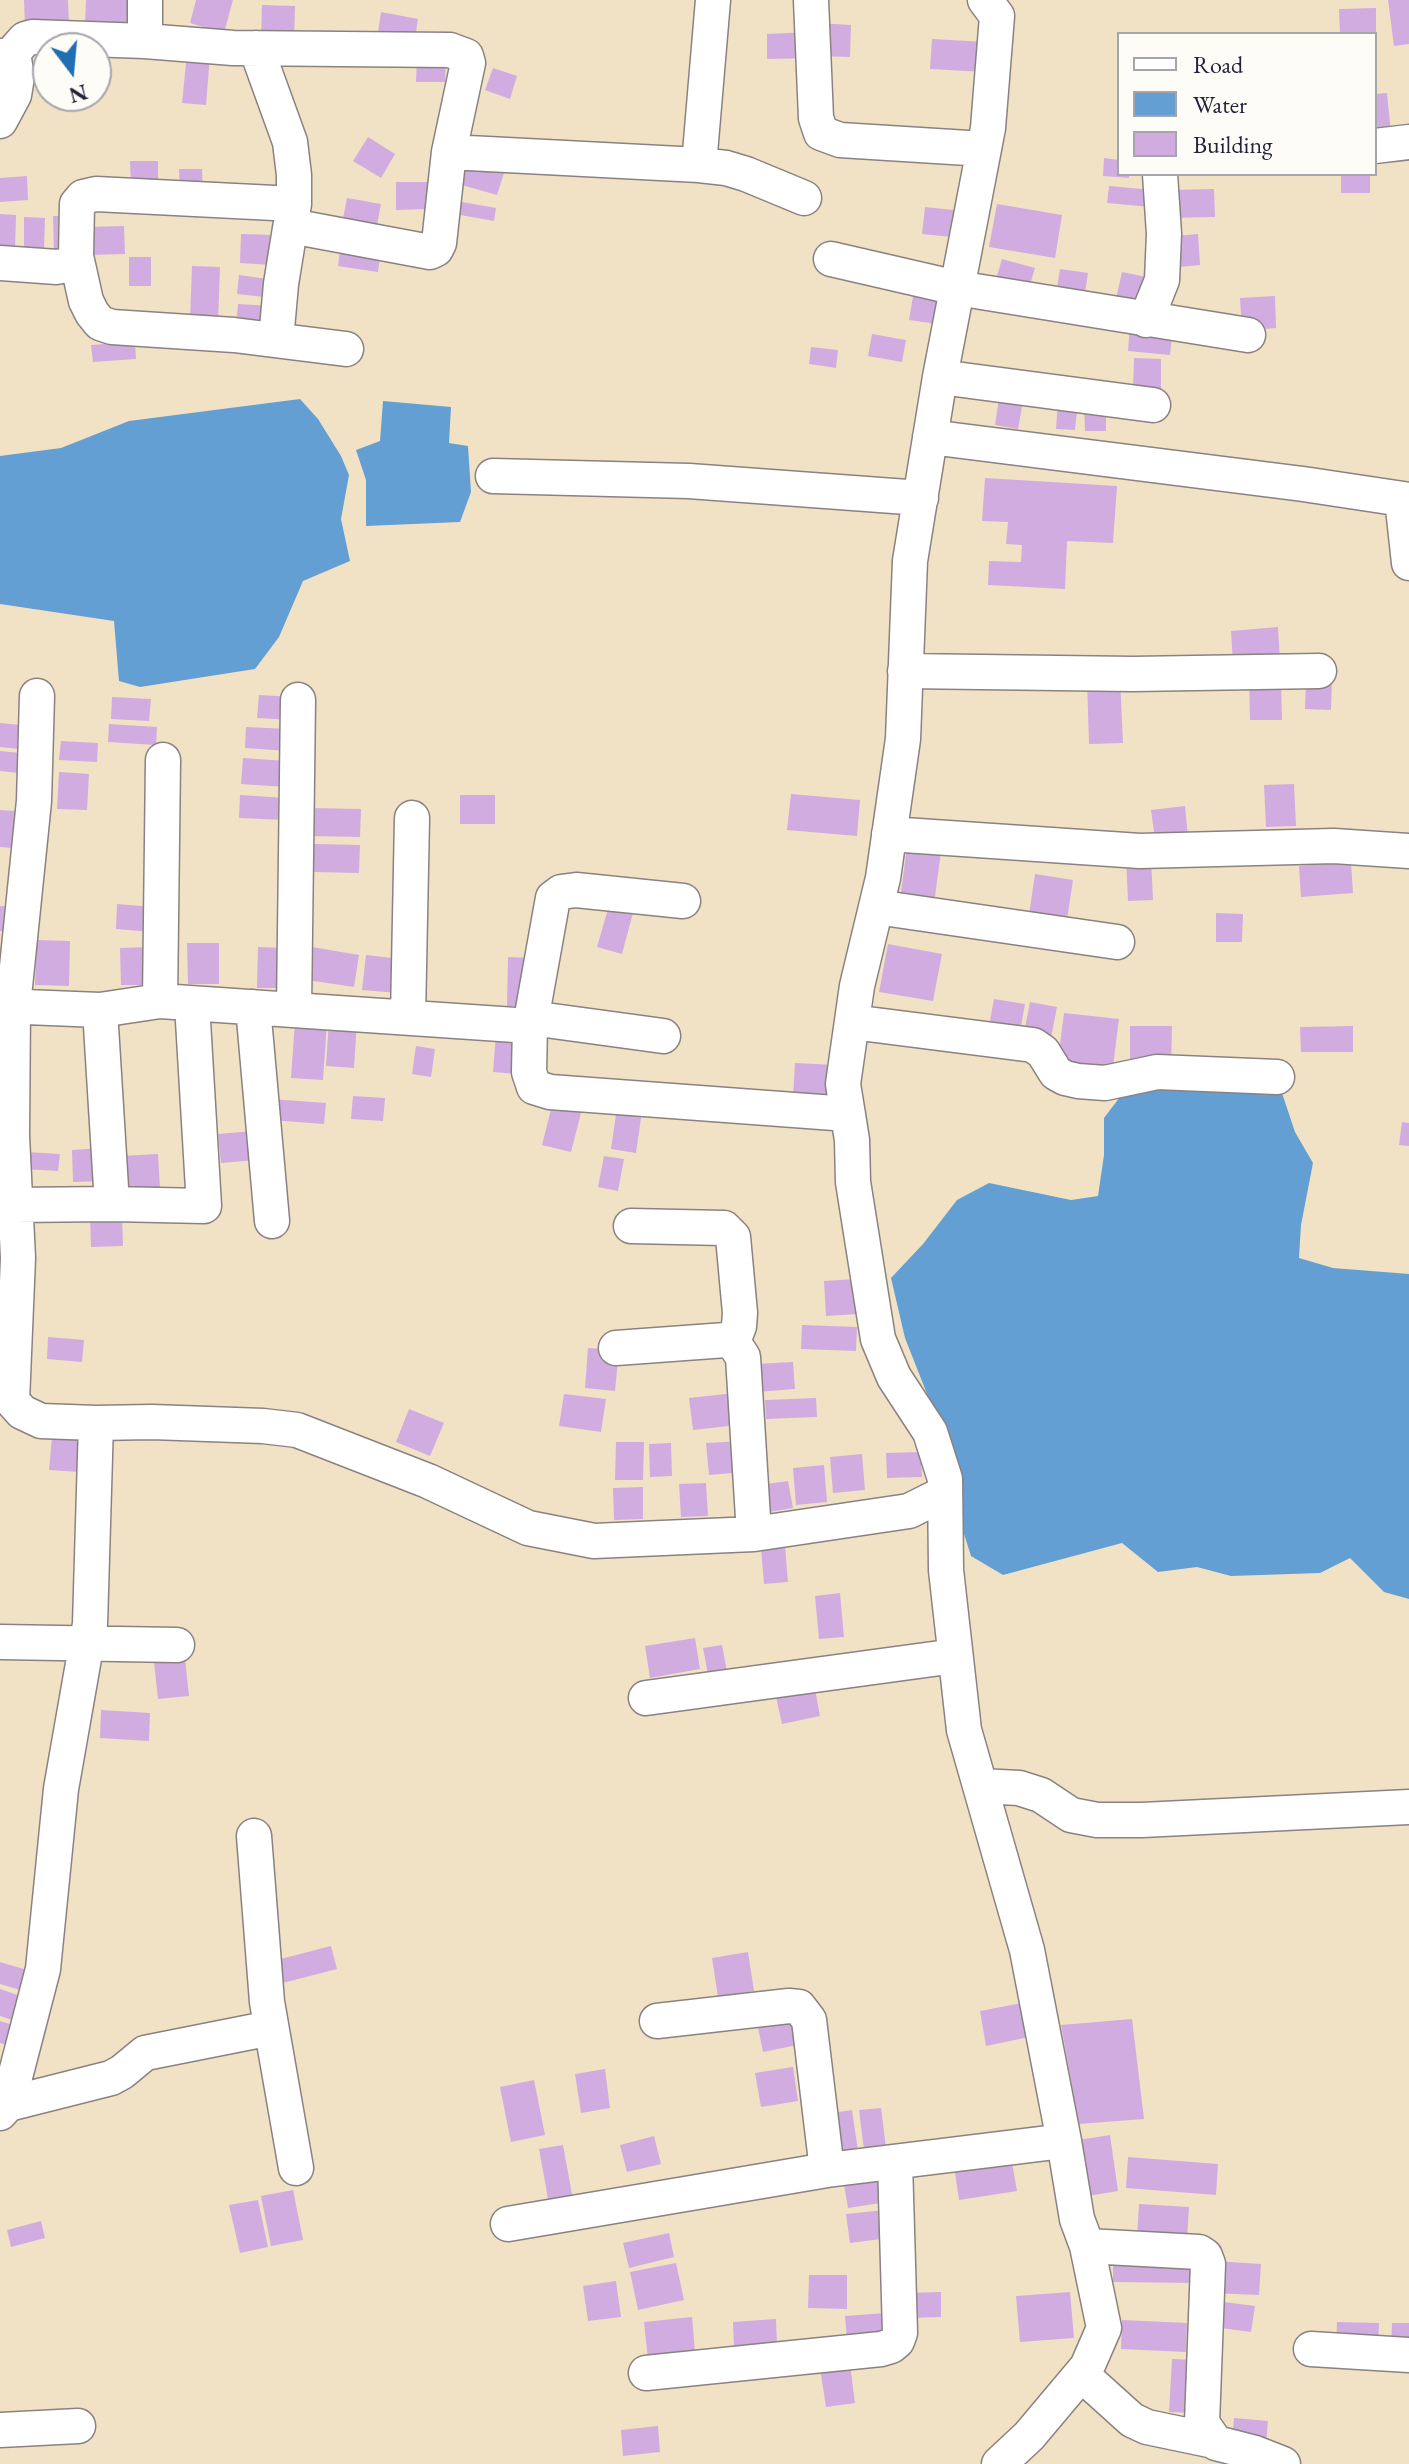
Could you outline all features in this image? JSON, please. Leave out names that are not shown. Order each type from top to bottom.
[{"type":"street","points":[[145,0],[145,41]]},
{"type":"street","points":[[699,165],[713,0]]},
{"type":"street","points":[[811,0],[816,118],[821,133],[840,140],[984,149]]},
{"type":"street","points":[[985,0],[997,16],[988,128],[940,377],[910,561],[903,739],[883,878],[857,986],[843,1084],[852,1140],[853,1182],[878,1339],[894,1377],[930,1432],[945,1479],[946,1570],[964,1730],[1027,1950],[1077,2219],[1087,2246],[1104,2328],[1087,2367],[1029,2436],[999,2464]]},
{"type":"street","points":[[0,121],[14,95],[17,77],[7,55],[25,39],[32,37],[256,48],[450,50],[462,53],[468,63],[449,152],[439,243],[430,252],[293,215],[96,194],[83,197],[77,204],[76,256],[86,301],[100,323],[112,327],[234,335],[346,349]]},
{"type":"street","points":[[256,48],[290,142],[293,215],[281,284],[276,340]]},
{"type":"street","points":[[1377,146],[1409,142]]},
{"type":"street","points":[[449,152],[726,168],[804,198]]},
{"type":"street","points":[[1146,320],[1162,280],[1164,234],[1160,176]]},
{"type":"street","points":[[0,263],[57,267],[71,264],[76,256]]},
{"type":"street","points":[[831,259],[957,288],[1248,335]]},
{"type":"street","points":[[940,377],[1153,405]]},
{"type":"street","points":[[930,437],[1406,499],[1409,563]]},
{"type":"street","points":[[493,476],[689,481],[921,498]]},
{"type":"street","points":[[905,671],[1133,674],[1319,671]]},
{"type":"street","points":[[37,696],[34,801],[6,1006],[18,1258],[12,1401],[22,1412],[41,1421],[152,1422],[297,1430],[428,1481],[528,1528],[594,1541],[754,1534],[909,1511],[945,1493]]},
{"type":"street","points":[[294,1009],[298,700]]},
{"type":"street","points":[[15,1205],[204,1206],[176,1003],[163,760]]},
{"type":"street","points":[[408,1017],[412,818]]},
{"type":"street","points":[[889,834],[1140,851],[1334,846],[1409,851]]},
{"type":"street","points":[[683,901],[576,890],[561,892],[553,898],[531,1022],[531,1081],[534,1087],[848,1114]]},
{"type":"street","points":[[876,907],[1117,942]]},
{"type":"street","points":[[6,1006],[100,1010],[176,1003],[531,1022],[663,1036]]},
{"type":"street","points":[[253,1007],[272,1221]]},
{"type":"street","points":[[100,1010],[112,1204]]},
{"type":"street","points":[[852,1022],[1033,1045],[1043,1052],[1056,1073],[1078,1081],[1105,1083],[1157,1072],[1277,1077]]},
{"type":"street","points":[[631,1226],[724,1228],[733,1237],[740,1313],[733,1342]]},
{"type":"street","points":[[616,1348],[733,1342],[743,1357],[754,1534]]},
{"type":"street","points":[[4,2108],[43,1969],[61,1789],[90,1624],[96,1423]]},
{"type":"street","points":[[0,1642],[177,1645]]},
{"type":"street","points":[[646,1698],[955,1656]]},
{"type":"street","points":[[980,1786],[1019,1788],[1041,1795],[1071,1815],[1097,1820],[1409,1807]]},
{"type":"street","points":[[254,1836],[267,2002],[296,2168]]},
{"type":"street","points":[[657,2021],[799,2007],[809,2020],[827,2170]]},
{"type":"street","points":[[4,2108],[111,2078],[145,2053],[271,2028]]},
{"type":"street","points":[[508,2224],[827,2170],[1064,2141]]},
{"type":"street","points":[[646,2373],[891,2346],[900,2333],[895,2162]]},
{"type":"street","points":[[1087,2246],[1199,2252],[1205,2256],[1208,2264],[1202,2423],[1214,2441]]},
{"type":"street","points":[[1311,2349],[1409,2355]]},
{"type":"street","points":[[1081,2374],[1132,2420],[1147,2427],[1214,2441],[1283,2464]]},
{"type":"street","points":[[0,2430],[78,2426]]},
{"type":"water","points":[[300,399],[318,419],[349,475],[341,519],[350,561],[303,581],[279,637],[255,669],[140,687],[119,681],[114,621],[0,604],[0,456],[61,448],[129,421]]},
{"type":"water","points":[[383,401],[451,407],[449,443],[468,446],[471,492],[460,522],[366,526],[366,480],[356,450],[380,441]]},
{"type":"water","points":[[1279,1084],[1295,1132],[1313,1163],[1301,1225],[1299,1258],[1333,1268],[1409,1274],[1409,1599],[1384,1592],[1350,1558],[1320,1573],[1231,1576],[1197,1567],[1158,1572],[1122,1543],[1003,1575],[971,1556],[950,1490],[946,1442],[905,1338],[891,1278],[923,1244],[957,1200],[989,1183],[1071,1200],[1098,1196],[1104,1155],[1104,1118],[1126,1089]]},
{"type":"building","points":[[24,0],[68,0],[69,25],[25,27]]},
{"type":"building","points":[[86,0],[130,0],[129,26],[85,25]]},
{"type":"building","points":[[196,0],[233,0],[224,33],[190,23]]},
{"type":"building","points":[[1388,0],[1409,0],[1409,44],[1394,46]]},
{"type":"building","points":[[262,5],[295,6],[294,42],[261,41]]},
{"type":"building","points":[[1376,8],[1376,32],[1340,32],[1339,9]]},
{"type":"building","points":[[381,12],[418,19],[415,38],[378,32]]},
{"type":"building","points":[[819,23],[851,25],[850,57],[818,56]]},
{"type":"building","points":[[811,32],[812,58],[767,59],[767,34]]},
{"type":"building","points":[[932,39],[986,42],[984,72],[930,69]]},
{"type":"building","points":[[187,53],[210,55],[206,105],[182,103]]},
{"type":"building","points":[[417,57],[446,57],[445,82],[416,82]]},
{"type":"building","points":[[493,68],[517,76],[510,99],[485,90]]},
{"type":"building","points":[[1387,93],[1391,133],[1377,135],[1377,94]]},
{"type":"building","points":[[368,137],[395,154],[381,178],[353,161]]},
{"type":"building","points":[[466,156],[506,167],[497,195],[458,184]]},
{"type":"building","points":[[1104,158],[1117,160],[1117,176],[1129,178],[1103,176]]},
{"type":"building","points":[[130,161],[158,161],[158,187],[131,188]]},
{"type":"building","points":[[179,169],[202,169],[203,191],[180,191]]},
{"type":"building","points":[[27,176],[28,200],[0,202],[0,178]]},
{"type":"building","points":[[1341,176],[1370,176],[1370,193],[1341,193]]},
{"type":"building","points":[[396,182],[429,182],[429,209],[396,210]]},
{"type":"building","points":[[1109,186],[1153,190],[1151,207],[1107,203]]},
{"type":"building","points":[[1214,189],[1215,217],[1170,218],[1170,190]]},
{"type":"building","points":[[347,198],[381,204],[376,230],[342,224]]},
{"type":"building","points":[[451,200],[496,208],[494,221],[449,213]]},
{"type":"building","points":[[997,204],[1062,215],[1055,258],[989,247]]},
{"type":"building","points":[[925,207],[964,211],[961,238],[922,234]]},
{"type":"building","points":[[0,214],[16,215],[15,253],[0,252]]},
{"type":"building","points":[[53,216],[74,216],[74,253],[54,253]]},
{"type":"building","points":[[24,217],[45,218],[44,250],[24,250]]},
{"type":"building","points":[[124,226],[125,254],[90,255],[89,227]]},
{"type":"building","points":[[241,234],[274,235],[272,265],[240,263]]},
{"type":"building","points":[[1198,234],[1200,265],[1168,268],[1165,237]]},
{"type":"building","points":[[341,244],[381,250],[378,272],[338,266]]},
{"type":"building","points":[[129,257],[151,257],[151,286],[129,286]]},
{"type":"building","points":[[1002,259],[1035,268],[1027,295],[994,286]]},
{"type":"building","points":[[192,266],[220,267],[218,322],[190,321]]},
{"type":"building","points":[[1060,269],[1088,273],[1084,299],[1056,294]]},
{"type":"building","points":[[1122,272],[1151,278],[1144,309],[1115,303]]},
{"type":"building","points":[[239,275],[267,279],[264,297],[237,294]]},
{"type":"building","points":[[915,284],[943,288],[937,324],[909,320]]},
{"type":"building","points":[[1275,296],[1276,328],[1242,331],[1240,298]]},
{"type":"building","points":[[238,304],[272,306],[271,330],[236,327]]},
{"type":"building","points":[[1130,323],[1173,327],[1170,355],[1128,351]]},
{"type":"building","points":[[872,334],[906,340],[902,362],[868,356]]},
{"type":"building","points":[[135,342],[136,359],[93,362],[91,345]]},
{"type":"building","points":[[811,347],[838,350],[836,368],[809,364]]},
{"type":"building","points":[[1134,358],[1161,359],[1161,389],[1133,389]]},
{"type":"building","points":[[1000,392],[1024,396],[1018,429],[995,425]]},
{"type":"building","points":[[1058,400],[1078,401],[1075,430],[1056,429]]},
{"type":"building","points":[[1084,407],[1106,407],[1106,431],[1085,431]]},
{"type":"building","points":[[985,478],[1117,486],[1113,543],[1067,541],[1065,589],[988,585],[989,561],[1021,562],[1022,545],[1006,544],[1008,522],[982,521]]},
{"type":"building","points":[[1278,627],[1280,661],[1233,664],[1231,631]]},
{"type":"building","points":[[1120,677],[1123,743],[1089,744],[1087,679]]},
{"type":"building","points":[[1249,678],[1281,678],[1282,720],[1250,720]]},
{"type":"building","points":[[1306,679],[1332,680],[1331,710],[1305,709]]},
{"type":"building","points":[[259,695],[295,697],[293,720],[257,718]]},
{"type":"building","points":[[112,697],[151,699],[149,721],[111,719]]},
{"type":"building","points":[[0,723],[31,726],[29,750],[0,747]]},
{"type":"building","points":[[109,724],[157,727],[156,745],[108,742]]},
{"type":"building","points":[[246,727],[289,729],[287,751],[245,748]]},
{"type":"building","points":[[61,741],[98,743],[97,762],[59,760]]},
{"type":"building","points":[[0,751],[30,754],[28,774],[0,771]]},
{"type":"building","points":[[243,758],[287,761],[286,787],[241,784]]},
{"type":"building","points":[[59,772],[89,774],[87,810],[57,809]]},
{"type":"building","points":[[1294,784],[1296,826],[1266,827],[1264,785]]},
{"type":"building","points":[[791,794],[860,800],[857,836],[787,830]]},
{"type":"building","points":[[240,795],[286,798],[285,820],[239,818]]},
{"type":"building","points":[[460,795],[495,795],[495,824],[460,824]]},
{"type":"building","points":[[1185,806],[1188,836],[1155,839],[1151,810]]},
{"type":"building","points":[[310,808],[361,809],[360,837],[309,836]]},
{"type":"building","points":[[0,810],[15,811],[12,848],[0,847]]},
{"type":"building","points":[[908,839],[942,844],[934,904],[900,900]]},
{"type":"building","points":[[314,844],[360,845],[359,873],[313,872]]},
{"type":"building","points":[[1126,858],[1151,858],[1153,900],[1128,901]]},
{"type":"building","points":[[1351,862],[1353,893],[1301,897],[1299,866]]},
{"type":"building","points":[[1035,874],[1073,880],[1067,920],[1029,915]]},
{"type":"building","points":[[610,902],[634,909],[622,954],[597,947]]},
{"type":"building","points":[[117,904],[153,907],[152,932],[116,929]]},
{"type":"building","points":[[0,906],[16,907],[15,932],[0,931]]},
{"type":"building","points":[[1216,913],[1243,914],[1242,942],[1216,942]]},
{"type":"building","points":[[37,940],[70,941],[69,986],[35,985]]},
{"type":"building","points":[[187,943],[219,943],[219,984],[188,984]]},
{"type":"building","points":[[888,944],[942,954],[933,1001],[879,992]]},
{"type":"building","points":[[148,947],[149,985],[121,985],[120,948]]},
{"type":"building","points":[[258,947],[286,948],[285,988],[257,988]]},
{"type":"building","points":[[312,947],[359,955],[354,987],[307,980]]},
{"type":"building","points":[[366,955],[401,959],[398,993],[362,990]]},
{"type":"building","points":[[508,957],[534,958],[533,1006],[507,1006]]},
{"type":"building","points":[[994,999],[1025,1004],[1020,1032],[989,1026]]},
{"type":"building","points":[[1030,1002],[1057,1007],[1051,1038],[1024,1033]]},
{"type":"building","points":[[1064,1013],[1119,1019],[1112,1074],[1057,1068]]},
{"type":"building","points":[[329,1020],[357,1022],[354,1068],[326,1066]]},
{"type":"building","points":[[295,1021],[327,1023],[323,1080],[291,1078]]},
{"type":"building","points":[[1130,1026],[1172,1026],[1171,1067],[1130,1066]]},
{"type":"building","points":[[1353,1026],[1353,1052],[1301,1052],[1300,1027]]},
{"type":"building","points":[[496,1034],[521,1036],[517,1074],[493,1072]]},
{"type":"building","points":[[416,1046],[435,1049],[431,1077],[412,1074]]},
{"type":"building","points":[[795,1063],[836,1065],[835,1100],[793,1098]]},
{"type":"building","points":[[353,1096],[385,1098],[383,1121],[351,1119]]},
{"type":"building","points":[[554,1097],[583,1105],[571,1152],[542,1145]]},
{"type":"building","points":[[271,1099],[326,1103],[324,1124],[270,1120]]},
{"type":"building","points":[[618,1101],[643,1104],[636,1153],[611,1149]]},
{"type":"building","points":[[1402,1122],[1409,1123],[1409,1146],[1399,1145]]},
{"type":"building","points":[[253,1131],[256,1160],[221,1163],[218,1134]]},
{"type":"building","points":[[103,1148],[105,1181],[73,1182],[72,1150]]},
{"type":"building","points":[[26,1152],[60,1154],[58,1171],[24,1169]]},
{"type":"building","points":[[158,1154],[160,1189],[123,1192],[121,1156]]},
{"type":"building","points":[[604,1156],[624,1159],[618,1191],[598,1187]]},
{"type":"building","points":[[122,1213],[123,1246],[91,1247],[90,1214]]},
{"type":"building","points":[[856,1279],[858,1314],[826,1316],[824,1281]]},
{"type":"building","points":[[802,1325],[857,1327],[856,1351],[801,1349]]},
{"type":"building","points":[[48,1337],[84,1340],[82,1362],[47,1359]]},
{"type":"building","points":[[588,1348],[619,1350],[615,1391],[585,1388]]},
{"type":"building","points":[[793,1362],[795,1389],[756,1392],[755,1364]]},
{"type":"building","points":[[735,1393],[738,1425],[693,1430],[689,1398]]},
{"type":"building","points":[[564,1394],[606,1399],[601,1432],[559,1426]]},
{"type":"building","points":[[816,1398],[817,1417],[766,1419],[765,1400]]},
{"type":"building","points":[[409,1409],[444,1423],[430,1456],[396,1442]]},
{"type":"building","points":[[52,1438],[82,1440],[79,1472],[49,1470]]},
{"type":"building","points":[[742,1441],[744,1472],[709,1475],[706,1443]]},
{"type":"building","points":[[616,1442],[644,1442],[643,1480],[615,1480]]},
{"type":"building","points":[[671,1443],[672,1476],[650,1477],[649,1444]]},
{"type":"building","points":[[921,1452],[922,1477],[887,1478],[886,1453]]},
{"type":"building","points":[[862,1454],[865,1490],[833,1493],[830,1457]]},
{"type":"building","points":[[824,1465],[827,1502],[796,1505],[793,1468]]},
{"type":"building","points":[[788,1481],[793,1508],[763,1513],[759,1485]]},
{"type":"building","points":[[706,1483],[708,1516],[681,1517],[679,1484]]},
{"type":"building","points":[[643,1487],[643,1519],[614,1520],[613,1488]]},
{"type":"building","points":[[784,1534],[788,1582],[764,1584],[760,1536]]},
{"type":"building","points":[[840,1593],[844,1637],[819,1639],[815,1596]]},
{"type":"building","points":[[695,1638],[700,1669],[650,1678],[645,1646]]},
{"type":"building","points":[[722,1645],[728,1677],[709,1680],[703,1648]]},
{"type":"building","points":[[185,1659],[189,1696],[158,1699],[154,1662]]},
{"type":"building","points":[[815,1689],[820,1716],[782,1724],[776,1697]]},
{"type":"building","points":[[101,1710],[150,1713],[149,1741],[100,1738]]},
{"type":"building","points":[[331,1946],[337,1969],[275,1985],[269,1962]]},
{"type":"building","points":[[748,1952],[754,1991],[718,1997],[712,1958]]},
{"type":"building","points":[[0,1962],[34,1972],[27,1992],[0,1984]]},
{"type":"building","points":[[0,1989],[29,1999],[21,2023],[0,2016]]},
{"type":"building","points":[[1022,2003],[1029,2037],[986,2046],[980,2011]]},
{"type":"building","points":[[799,2009],[807,2043],[763,2052],[756,2018]]},
{"type":"building","points":[[1132,2019],[1144,2119],[1079,2124],[1061,2025]]},
{"type":"building","points":[[0,2021],[20,2027],[14,2047],[0,2043]]},
{"type":"building","points":[[793,2067],[798,2101],[761,2107],[755,2073]]},
{"type":"building","points":[[605,2069],[610,2108],[581,2113],[575,2074]]},
{"type":"building","points":[[534,2080],[545,2135],[511,2142],[500,2087]]},
{"type":"building","points":[[881,2108],[886,2148],[864,2150],[859,2110]]},
{"type":"building","points":[[852,2110],[858,2151],[832,2155],[826,2114]]},
{"type":"building","points":[[1110,2135],[1118,2191],[1088,2196],[1079,2140]]},
{"type":"building","points":[[654,2136],[661,2164],[627,2172],[620,2145]]},
{"type":"building","points":[[563,2145],[573,2200],[549,2204],[539,2149]]},
{"type":"building","points":[[1011,2157],[1017,2191],[959,2200],[954,2166]]},
{"type":"building","points":[[1128,2157],[1218,2164],[1216,2195],[1126,2188]]},
{"type":"building","points":[[881,2166],[887,2202],[848,2208],[842,2173]]},
{"type":"building","points":[[293,2190],[303,2240],[271,2246],[261,2196]]},
{"type":"building","points":[[258,2200],[268,2247],[240,2253],[229,2205]]},
{"type":"building","points":[[1139,2204],[1189,2207],[1187,2239],[1137,2237]]},
{"type":"building","points":[[885,2210],[888,2238],[850,2243],[846,2214]]},
{"type":"building","points":[[41,2221],[45,2238],[11,2247],[7,2230]]},
{"type":"building","points":[[669,2233],[674,2257],[629,2268],[623,2243]]},
{"type":"building","points":[[1113,2256],[1195,2257],[1195,2283],[1113,2282]]},
{"type":"building","points":[[1215,2261],[1261,2264],[1259,2295],[1212,2293]]},
{"type":"building","points":[[676,2263],[684,2300],[638,2310],[630,2272]]},
{"type":"building","points":[[809,2275],[847,2275],[847,2309],[808,2308]]},
{"type":"building","points":[[616,2281],[621,2317],[588,2321],[583,2286]]},
{"type":"building","points":[[941,2292],[941,2317],[908,2318],[907,2293]]},
{"type":"building","points":[[1070,2292],[1074,2338],[1020,2342],[1016,2296]]},
{"type":"building","points":[[1209,2300],[1255,2306],[1251,2332],[1206,2326]]},
{"type":"building","points":[[886,2313],[888,2337],[847,2340],[845,2316]]},
{"type":"building","points":[[692,2317],[696,2363],[649,2368],[644,2322]]},
{"type":"building","points":[[776,2319],[777,2345],[734,2348],[733,2322]]},
{"type":"building","points":[[1122,2320],[1187,2323],[1186,2352],[1121,2349]]},
{"type":"building","points":[[1337,2322],[1379,2323],[1378,2347],[1336,2345]]},
{"type":"building","points":[[1392,2323],[1409,2323],[1409,2350],[1391,2349]]},
{"type":"building","points":[[1172,2359],[1197,2360],[1195,2413],[1169,2412]]},
{"type":"building","points":[[850,2364],[855,2403],[826,2407],[820,2368]]},
{"type":"building","points":[[1234,2418],[1268,2421],[1266,2444],[1232,2441]]},
{"type":"building","points":[[658,2426],[660,2452],[623,2456],[621,2430]]}]
